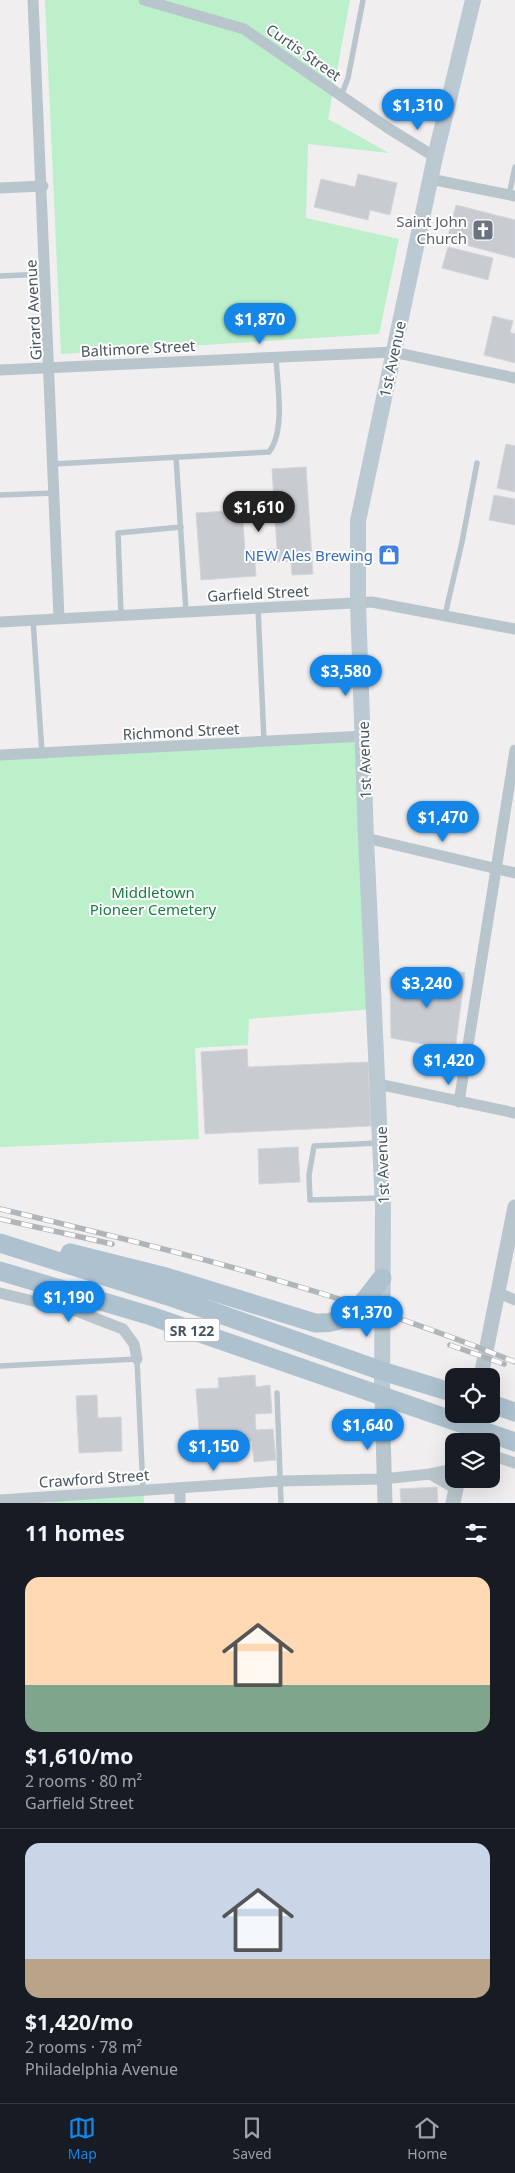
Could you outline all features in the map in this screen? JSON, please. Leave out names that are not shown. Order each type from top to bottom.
[{"type":"main road","name":"1st Avenue","points":[[382,1397],[383,1198],[366,838],[358,603],[358,521],[435,156],[473,0]]},
{"type":"main road","points":[[0,1241],[16,1239],[166,1277],[315,1323],[331,1324],[356,1312],[382,1278]]},
{"type":"main road","points":[[0,1241],[177,1299],[382,1371],[445,1390]]},
{"type":"main road","name":"SR 122","points":[[0,1271],[151,1316],[515,1442]]},
{"type":"main road","points":[[500,1407],[515,1412]]},
{"type":"street","name":"Girard Avenue","points":[[33,0],[43,186],[59,618]]},
{"type":"street","name":"Curtis Street","points":[[144,0],[244,29],[341,96],[435,156]]},
{"type":"street","points":[[430,179],[512,196]]},
{"type":"street","points":[[0,188],[43,186]]},
{"type":"street","name":"Baltimore Street","points":[[0,370],[393,352],[515,378]]},
{"type":"street","name":"Garfield Street","points":[[0,622],[372,602],[515,629]]},
{"type":"street","name":"Richmond Street","points":[[0,755],[364,736]]},
{"type":"street","points":[[460,1102],[515,750]]},
{"type":"street","points":[[366,838],[515,873]]},
{"type":"street","points":[[378,1084],[515,1113]]},
{"type":"street","points":[[483,1368],[515,1207]]},
{"type":"street","points":[[0,1293],[79,1312],[123,1329],[134,1344],[137,1359]]},
{"type":"street","points":[[499,1293],[515,1300]]},
{"type":"street","name":"1st Avenue","points":[[382,1397],[385,1503]]},
{"type":"street","points":[[500,1458],[515,1463]]},
{"type":"street","name":"Crawford Street","points":[[0,1500],[280,1481],[384,1479],[445,1471]]},
{"type":"street","points":[[430,1474],[456,1490]]},
{"type":"street","points":[[180,1488],[180,1503]]},
{"type":"lane","points":[[341,96],[348,78],[363,0]]},
{"type":"lane","points":[[512,196],[515,167]]},
{"type":"lane","points":[[0,276],[46,274]]},
{"type":"lane","points":[[53,464],[269,452],[276,443],[279,429],[276,357]]},
{"type":"lane","points":[[176,457],[186,612]]},
{"type":"lane","points":[[445,615],[462,542],[477,463]]},
{"type":"lane","points":[[0,496],[54,493]]},
{"type":"lane","points":[[121,615],[118,534],[181,527]]},
{"type":"lane","points":[[258,608],[264,741]]},
{"type":"lane","points":[[33,620],[42,753]]},
{"type":"lane","points":[[381,1143],[314,1146],[309,1175],[310,1200],[383,1198]]},
{"type":"lane","points":[[0,1366],[137,1359],[143,1490]]},
{"type":"lane","points":[[277,1393],[281,1503]]},
{"type":"green space","points":[[45,0],[350,0],[328,119],[389,153],[308,144],[306,218],[399,239],[379,334],[61,354]]},
{"type":"green space","name":"Middletown Pioneer Cemetery","points":[[364,736],[375,1009],[249,1019],[248,1045],[195,1048],[199,1139],[0,1147],[0,755]]},
{"type":"green space","points":[[143,1490],[144,1503],[49,1503],[49,1495]]},
{"type":"building","points":[[358,174],[397,183],[390,215],[370,210],[368,220],[314,207],[321,179],[355,187]]},
{"type":"building","name":"Saint John Church","points":[[456,205],[515,220],[515,258],[447,240]]},
{"type":"building","points":[[448,247],[493,258],[488,280],[442,268]]},
{"type":"building","points":[[493,316],[513,321],[510,332],[515,334],[515,363],[484,355]]},
{"type":"building","points":[[506,444],[515,446],[515,492],[497,488]]},
{"type":"building","points":[[306,467],[313,574],[292,575],[291,561],[255,563],[256,576],[201,580],[196,513],[242,510],[245,551],[277,549],[272,469]]},
{"type":"building","points":[[494,495],[515,499],[515,525],[489,520]]},
{"type":"building","points":[[438,967],[465,973],[455,1050],[391,1038],[390,977],[433,984]]},
{"type":"building","points":[[247,1049],[248,1067],[368,1062],[371,1126],[205,1134],[201,1052]]},
{"type":"building","points":[[298,1147],[300,1182],[259,1184],[258,1149]]},
{"type":"building","points":[[255,1375],[256,1387],[270,1385],[272,1413],[255,1414],[256,1430],[273,1429],[276,1460],[254,1462],[252,1441],[214,1444],[214,1456],[201,1457],[196,1389],[219,1388],[218,1378]]},
{"type":"building","points":[[97,1395],[98,1418],[121,1417],[122,1451],[79,1453],[76,1396]]},
{"type":"building","points":[[437,1487],[438,1503],[401,1503],[400,1489]]},
{"type":"railway","points":[[0,1209],[196,1257],[260,1275],[389,1315],[515,1362]]},
{"type":"railway","points":[[0,1219],[112,1244]]},
{"type":"railway","points":[[450,1345],[504,1364]]},
{"type":"place","name":"Saint John Church","points":[[483,230]]},
{"type":"place","name":"NEW Ales Brewing","points":[[389,555]]}]
